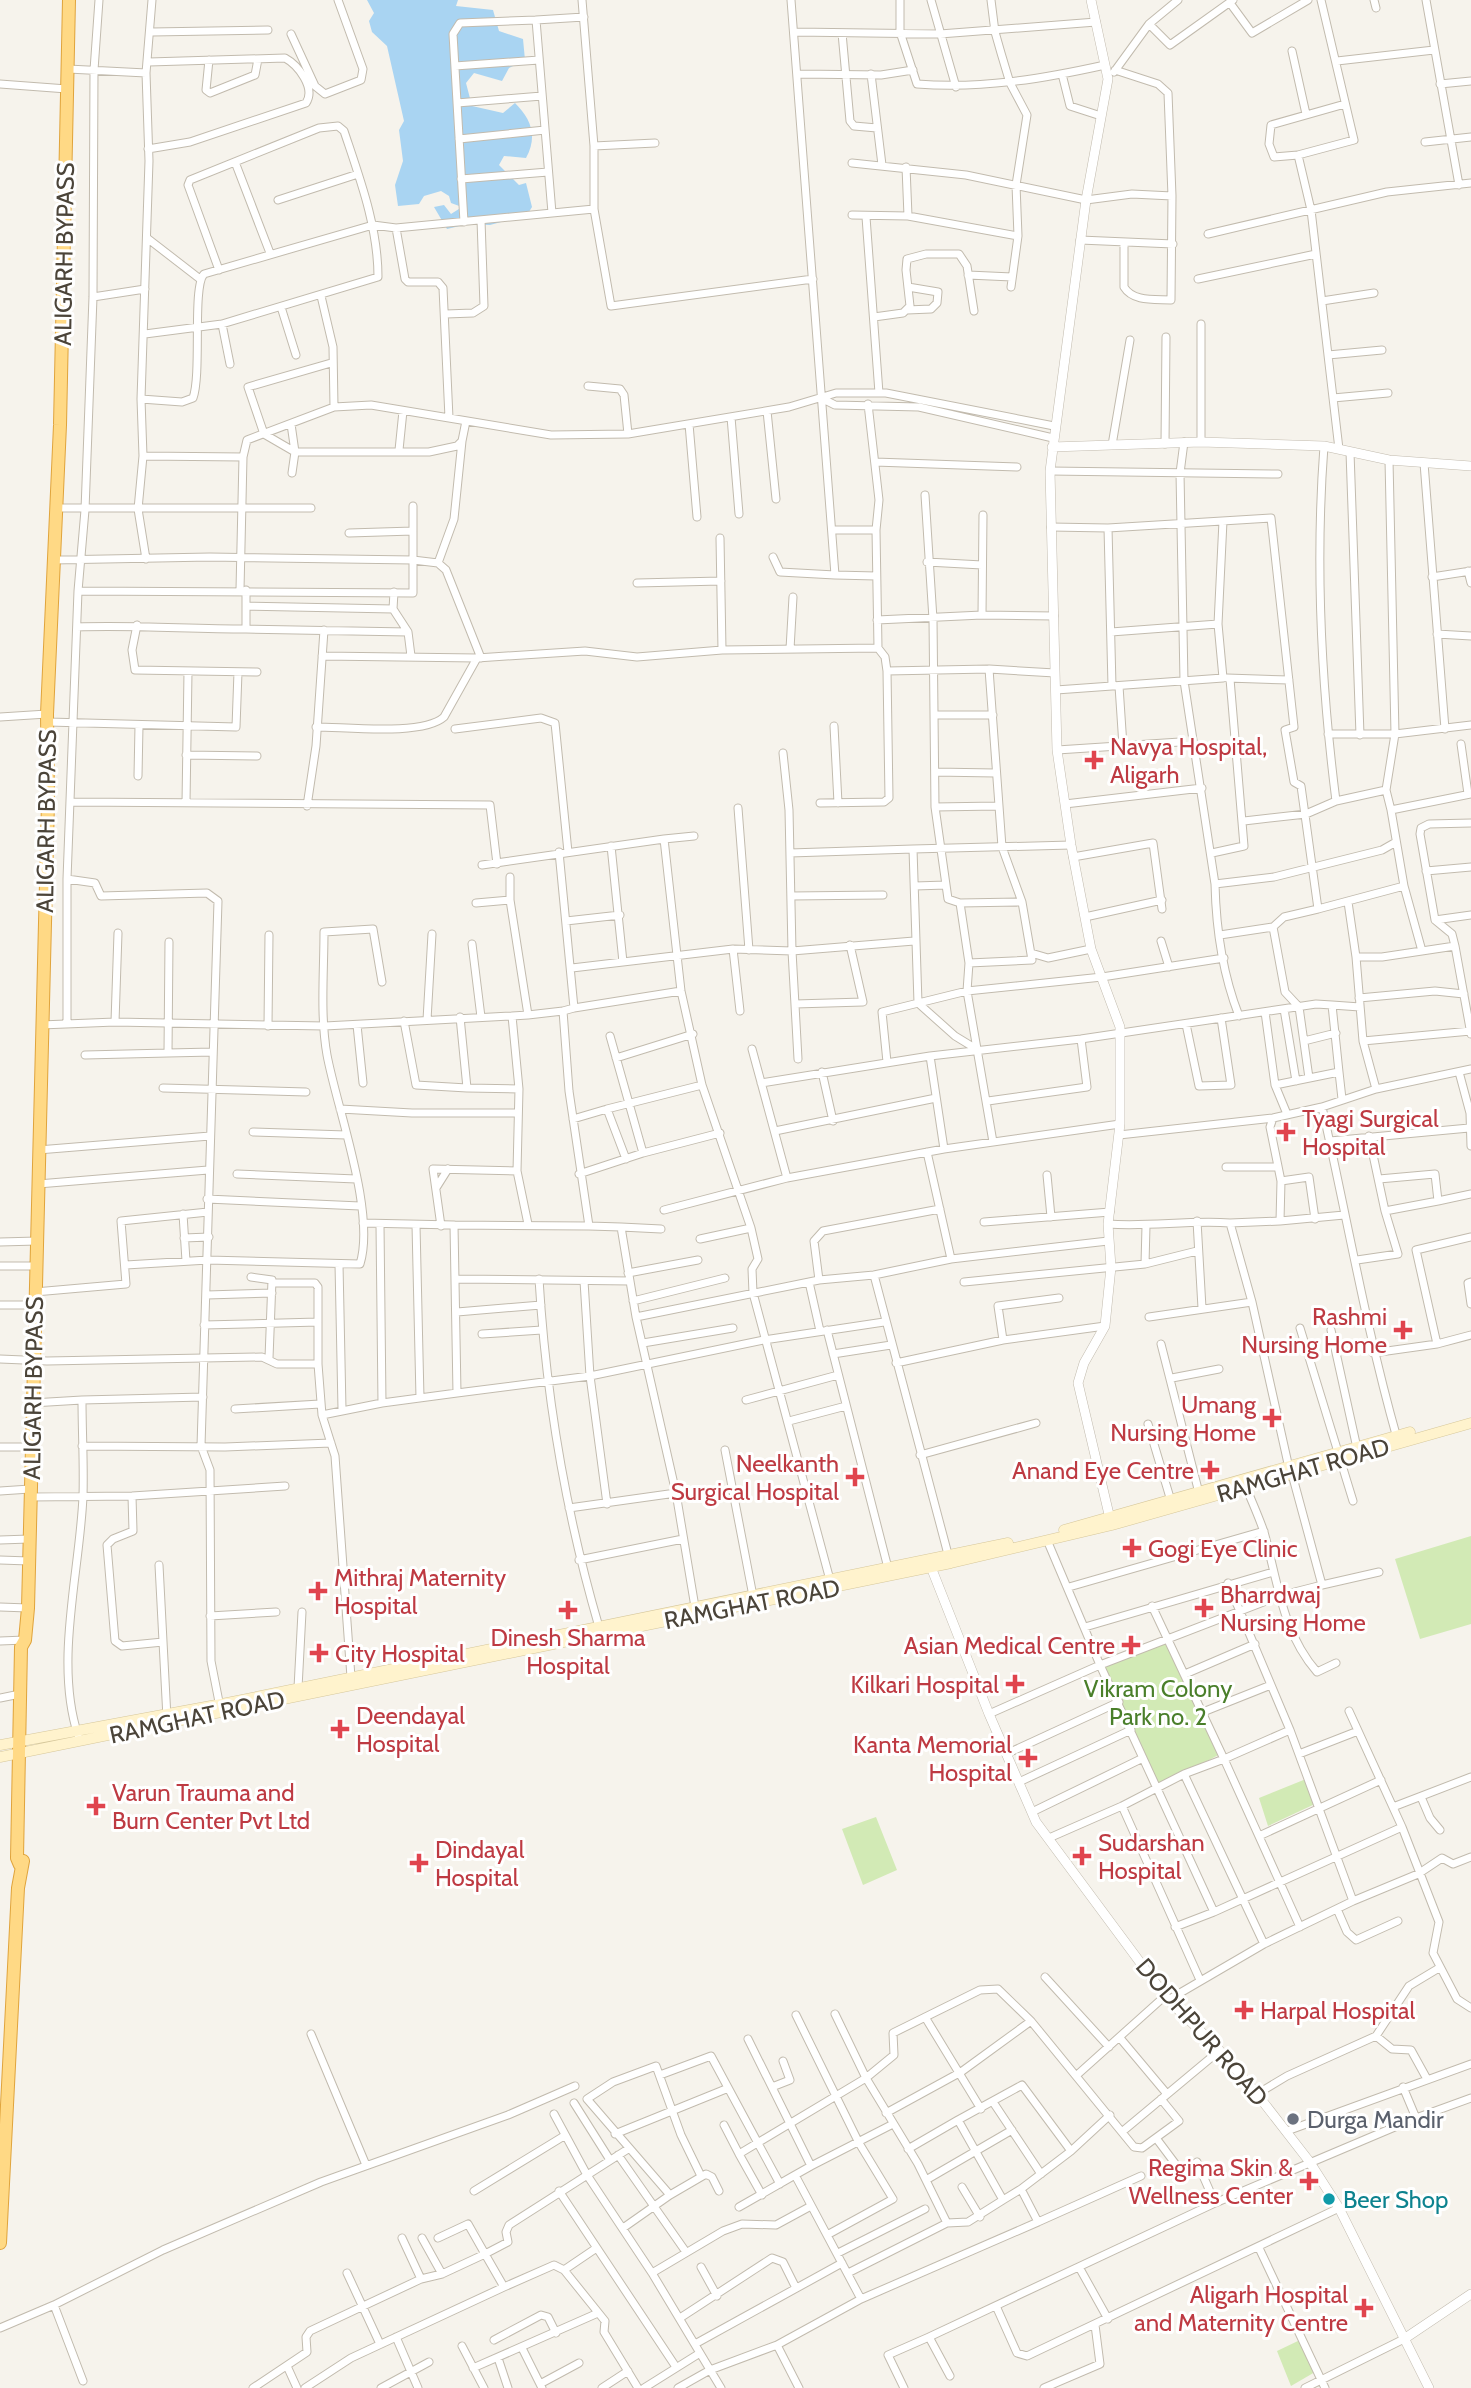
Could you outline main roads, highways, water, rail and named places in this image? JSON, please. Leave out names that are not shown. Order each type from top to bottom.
[{"type":"highway","name":"ALIGARH BYPASS","points":[[22,1746],[21,1647],[25,1641],[29,1539],[36,1495],[31,1447],[39,1403],[41,1361],[35,1299],[44,1149],[50,719],[58,560],[68,89],[72,69],[69,0]]},
{"type":"highway","name":"ALIGARH BYPASS","points":[[0,2244],[3,2142],[20,1865],[17,1858],[22,1746],[30,1646],[25,1641]]},
{"type":"main road","name":"RAMGHAT ROAD","points":[[22,1746],[79,1737],[930,1564],[1111,1522],[1171,1501],[1290,1471],[1471,1416]]},
{"type":"main road","name":"RAMGHAT ROAD","points":[[1337,1457],[1357,1448],[1471,1423]]},
{"type":"main road","name":"RAMGHAT ROAD","points":[[950,1559],[1047,1540],[1246,1487],[1290,1471]]},
{"type":"main road","name":"RAMGHAT ROAD","points":[[220,1708],[298,1688],[695,1607],[888,1568],[930,1564]]},
{"type":"main road","points":[[0,1745],[22,1746]]},
{"type":"main road","points":[[0,1757],[22,1746]]},
{"type":"water","points":[[367,0],[458,0],[456,6],[493,10],[499,31],[523,39],[525,60],[509,68],[502,81],[474,73],[466,83],[472,106],[503,113],[515,103],[529,122],[532,142],[526,158],[504,156],[499,165],[519,185],[526,183],[532,207],[527,215],[490,225],[468,224],[447,229],[434,207],[444,205],[451,214],[462,207],[451,203],[449,196],[441,191],[424,196],[419,204],[398,206],[395,185],[403,161],[399,130],[404,121],[387,46],[372,32],[369,21],[374,13]]},
{"type":"place","name":"Navya Hospital, Aligarh","points":[[1094,760]]},
{"type":"place","name":"Tyagi Surgical Hospital","points":[[1286,1132]]},
{"type":"place","name":"Rashmi Nursing Home","points":[[1403,1330]]},
{"type":"place","name":"Umang Nursing Home","points":[[1272,1418]]},
{"type":"place","name":"Anand Eye Centre","points":[[1210,1470]]},
{"type":"place","name":"Neelkanth Surgical Hospital","points":[[855,1477]]},
{"type":"place","name":"Gogi Eye Clinic","points":[[1132,1548]]},
{"type":"place","name":"Mithraj Maternity Hospital","points":[[318,1591]]},
{"type":"place","name":"Bharrdwaj Nursing Home","points":[[1204,1608]]},
{"type":"place","name":"Dinesh Sharma Hospital","points":[[568,1610]]},
{"type":"place","name":"Asian Medical Centre","points":[[1131,1645]]},
{"type":"place","name":"City Hospital","points":[[319,1653]]},
{"type":"place","name":"Kilkari Hospital","points":[[1015,1684]]},
{"type":"place","name":"Deendayal Hospital","points":[[340,1729]]},
{"type":"place","name":"Kanta Memorial Hospital","points":[[1028,1758]]},
{"type":"place","name":"Varun Trauma and Burn Center Pvt Ltd","points":[[96,1806]]},
{"type":"place","name":"Sudarshan Hospital","points":[[1082,1856]]},
{"type":"place","name":"Dindayal Hospital","points":[[419,1863]]},
{"type":"place","name":"Harpal Hospital","points":[[1244,2010]]},
{"type":"place","name":"Durga Mandir","points":[[1293,2119]]},
{"type":"place","name":"Regima Skin & Wellness Center","points":[[1309,2181]]},
{"type":"place","name":"Beer Shop","points":[[1329,2199]]},
{"type":"place","name":"Aligarh Hospital and Maternity Centre","points":[[1364,2308]]},
{"type":"park label","name":"Vikram Colony Park no. 2","points":[[1158,1702]]}]
